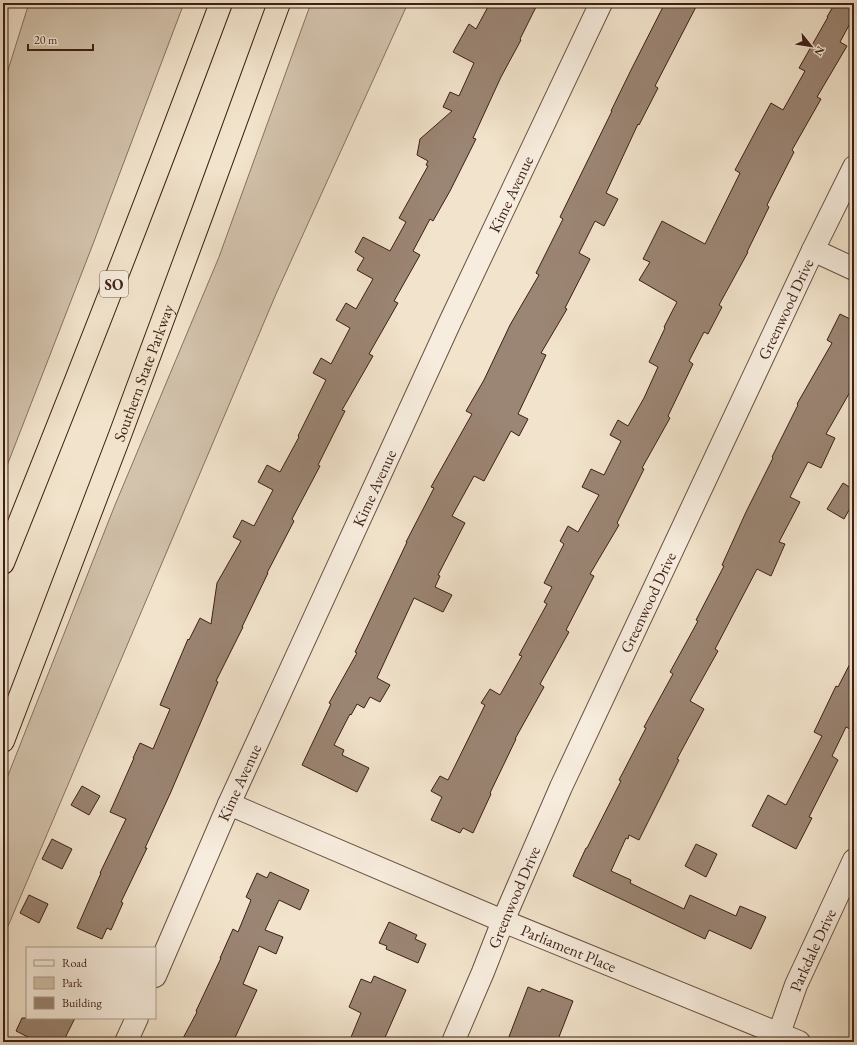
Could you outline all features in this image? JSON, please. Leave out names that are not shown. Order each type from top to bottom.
[{"type":"highway","name":"SO","points":[[3,563],[109,298],[221,3]]},
{"type":"highway","name":"Southern State Parkway","points":[[3,742],[115,448],[279,3]]},
{"type":"street","name":"Kime Avenue","points":[[156,974],[229,804],[450,322],[601,3]]},
{"type":"street","name":"Greenwood Drive","points":[[453,1042],[561,787],[813,250],[854,167]]},
{"type":"street","points":[[813,250],[854,269]]},
{"type":"street","name":"Parliament Place","points":[[229,804],[777,1038],[799,1042]]},
{"type":"street","name":"Parkdale Drive","points":[[777,1038],[796,985],[854,860]]},
{"type":"street","points":[[126,1042],[137,1019]]},
{"type":"green space","points":[[29,3],[184,3],[3,476],[3,86]]},
{"type":"green space","points":[[311,3],[408,3],[276,294],[3,938],[3,788],[115,505],[219,257]]},
{"type":"building","points":[[490,3],[538,3],[520,39],[521,40],[501,77],[473,138],[476,139],[450,191],[433,221],[430,219],[413,251],[420,255],[394,301],[398,303],[369,354],[373,356],[342,410],[345,411],[318,465],[320,466],[292,519],[294,521],[267,573],[243,627],[216,681],[218,682],[145,848],[147,848],[121,902],[123,903],[111,930],[107,928],[102,939],[77,928],[100,873],[126,819],[110,812],[140,743],[153,749],[170,709],[160,705],[188,639],[189,640],[200,618],[211,624],[217,583],[241,541],[233,537],[242,520],[254,526],[273,490],[258,482],[267,465],[280,472],[299,437],[298,436],[326,380],[313,373],[321,358],[331,364],[350,328],[336,320],[346,303],[356,309],[373,279],[357,270],[364,258],[355,252],[363,237],[390,251],[406,222],[399,218],[428,166],[426,165],[428,161],[417,155],[420,139],[452,111],[443,107],[450,92],[459,96],[474,63],[453,52],[469,24],[476,29]]},
{"type":"building","points":[[665,3],[698,3],[655,86],[658,88],[639,125],[638,124],[606,193],[618,199],[604,226],[595,221],[579,253],[590,259],[565,308],[567,309],[541,353],[546,355],[518,414],[528,419],[519,436],[511,431],[484,481],[474,476],[452,516],[465,523],[438,575],[440,576],[435,587],[452,595],[443,612],[414,598],[377,678],[390,685],[380,702],[370,697],[364,708],[357,704],[351,715],[350,714],[334,745],[344,750],[342,755],[369,768],[357,792],[302,765],[331,704],[329,703],[357,653],[355,652],[406,542],[434,488],[431,487],[472,414],[466,411],[484,380],[510,325],[539,275],[536,273],[563,219],[560,217]]},
{"type":"building","points":[[835,3],[854,3],[854,16],[840,42],[847,46],[817,97],[821,99],[792,150],[794,152],[767,205],[769,207],[748,252],[719,305],[722,307],[708,334],[704,332],[689,361],[693,364],[668,416],[670,418],[642,468],[644,469],[617,523],[619,525],[590,574],[594,576],[566,630],[569,632],[540,684],[544,687],[515,739],[473,833],[463,828],[460,833],[431,820],[442,797],[431,791],[440,776],[448,780],[485,705],[481,703],[490,689],[500,695],[522,656],[519,655],[547,604],[544,602],[552,587],[544,583],[564,544],[560,541],[568,526],[578,532],[599,495],[582,487],[591,469],[604,475],[621,441],[610,435],[618,420],[628,426],[644,398],[658,367],[649,362],[665,328],[664,327],[677,302],[639,280],[650,262],[643,259],[662,221],[705,244],[740,173],[735,170],[760,123],[771,103],[783,110],[805,71],[799,68]]},
{"type":"building","points":[[840,314],[854,321],[854,385],[826,434],[835,438],[821,468],[808,462],[790,497],[800,502],[779,542],[785,544],[771,576],[757,569],[715,649],[718,651],[690,701],[704,709],[677,759],[679,760],[639,840],[629,835],[628,839],[626,838],[611,871],[631,880],[630,883],[684,909],[690,895],[736,916],[740,906],[766,917],[751,949],[709,930],[705,939],[573,876],[621,781],[619,780],[646,728],[644,727],[673,674],[670,672],[698,621],[696,620],[724,566],[722,565],[798,405],[797,404],[832,343],[827,340]]},
{"type":"building","points":[[843,483],[854,490],[854,501],[844,519],[827,509]]},
{"type":"building","points":[[854,656],[854,731],[846,727],[832,756],[838,760],[809,817],[812,818],[796,849],[752,826],[768,795],[786,805],[822,736],[814,732],[836,686],[838,687]]},
{"type":"building","points":[[82,786],[100,796],[89,815],[71,805]]},
{"type":"building","points":[[52,839],[72,849],[62,869],[42,859]]},
{"type":"building","points":[[696,844],[717,854],[706,877],[685,866]]},
{"type":"building","points":[[270,872],[309,890],[300,910],[279,900],[265,930],[283,937],[276,954],[259,946],[243,984],[257,990],[233,1042],[181,1042],[197,1012],[196,1011],[233,929],[238,932],[251,900],[246,897],[257,873],[267,878]]},
{"type":"building","points":[[29,895],[48,904],[39,923],[20,913]]},
{"type":"building","points":[[389,922],[417,935],[415,939],[426,944],[418,963],[386,949],[387,946],[379,943]]},
{"type":"building","points":[[374,976],[406,990],[383,1042],[349,1042],[361,1013],[349,1007],[361,979],[371,983]]},
{"type":"building","points":[[528,987],[540,992],[542,989],[573,1001],[557,1042],[507,1042]]},
{"type":"building","points":[[22,1018],[74,1019],[63,1042],[38,1042],[16,1031]]}]
